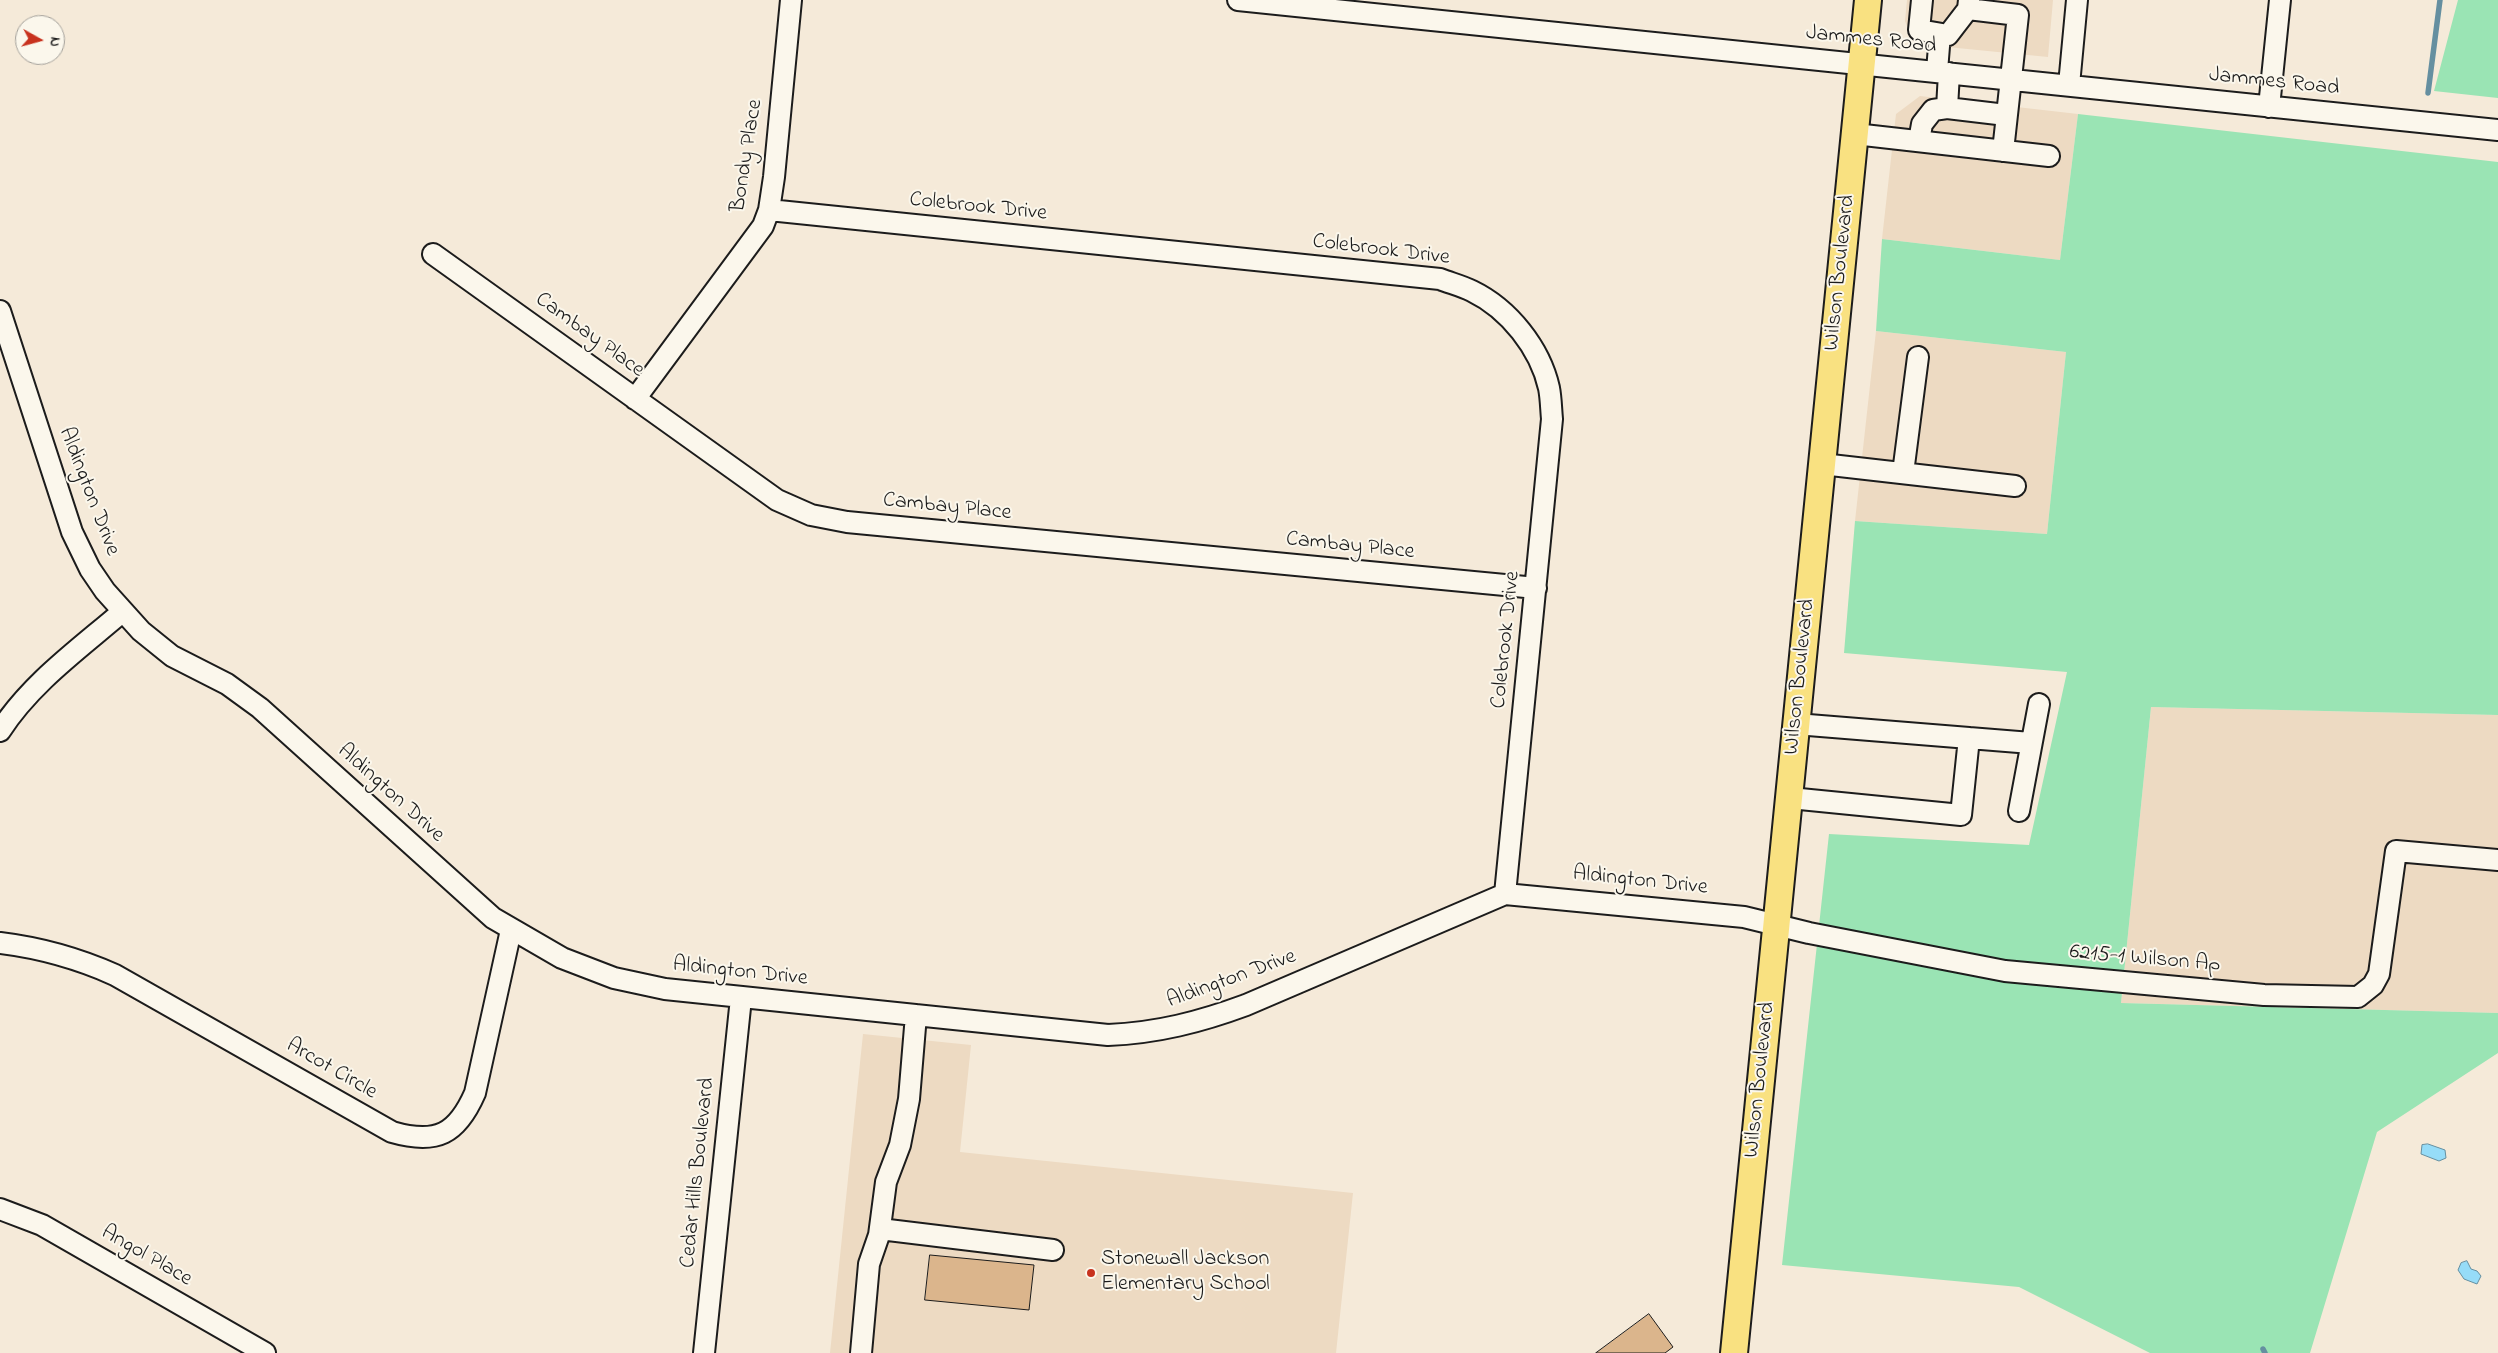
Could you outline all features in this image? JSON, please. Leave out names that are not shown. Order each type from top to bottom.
[{"type":"main road","name":"Wilson Boulevard","points":[[1735,1343],[1868,0]]},
{"type":"street","name":"Bondy Place","points":[[635,399],[763,226],[774,177],[791,0]]},
{"type":"street","name":"Jammes Road","points":[[1238,0],[2498,130]]},
{"type":"street","points":[[1922,0],[1919,30],[1940,34],[1948,35],[1969,4],[2018,15],[2002,150]]},
{"type":"street","points":[[2069,85],[2077,0]]},
{"type":"street","points":[[2269,107],[2280,0]]},
{"type":"street","points":[[1940,34],[1947,108]]},
{"type":"street","points":[[1919,141],[1922,124],[1933,110],[1947,108],[2006,115]]},
{"type":"street","points":[[1855,134],[2049,156]]},
{"type":"street","name":"Colebrook Drive","points":[[768,210],[1440,279],[1472,290],[1496,306],[1517,326],[1537,356],[1549,388],[1552,419],[1505,894]]},
{"type":"street","name":"Cambay Place","points":[[434,254],[777,500],[811,515],[847,522],[1536,588]]},
{"type":"street","name":"Aldington Drive","points":[[0,311],[72,532],[90,569],[122,612],[141,631],[172,656],[227,684],[260,708],[466,895],[511,930],[562,958],[614,978],[665,989],[741,998],[1108,1035],[1140,1034],[1206,1020],[1246,1005],[1505,894],[1744,917],[1777,926]]},
{"type":"street","points":[[1903,473],[1918,357]]},
{"type":"street","points":[[1822,464],[2015,486]]},
{"type":"street","points":[[0,731],[14,709],[34,687],[122,612]]},
{"type":"street","points":[[2018,811],[2038,704]]},
{"type":"street","points":[[1796,724],[2031,743]]},
{"type":"street","points":[[1790,798],[1961,815],[1969,738]]},
{"type":"street","name":"6215-1 Wilson Ap","points":[[1777,926],[2005,971],[2264,995],[2358,998],[2373,985],[2379,974],[2396,851],[2498,860]]},
{"type":"street","name":"Arcot Circle","points":[[0,943],[33,947],[77,958],[115,975],[392,1132],[410,1137],[431,1137],[450,1130],[465,1115],[475,1092],[511,930]]},
{"type":"street","name":"Cedar Hills Boulevard","points":[[704,1353],[741,998]]},
{"type":"street","points":[[861,1353],[869,1264],[880,1229],[886,1182],[900,1145],[909,1099],[916,1015]]},
{"type":"street","name":"Angol Place","points":[[0,1209],[42,1225],[265,1353]]},
{"type":"street","points":[[880,1229],[1053,1250]]},
{"type":"shaded area","points":[[1907,0],[2053,0],[2048,57],[1927,45],[1912,39],[1905,21]]},
{"type":"shaded area","points":[[1920,96],[2078,114],[2060,260],[1882,239],[1896,114]]},
{"type":"shaded area","points":[[1876,331],[2066,352],[2047,534],[1855,521]]},
{"type":"shaded area","points":[[2151,707],[2498,715],[2498,1013],[2121,1003]]},
{"type":"shaded area","name":"Stonewall Jackson Elementary School","points":[[863,1034],[971,1045],[960,1152],[1353,1193],[1336,1353],[830,1353]]},
{"type":"green space","points":[[2458,0],[2498,0],[2498,98],[2434,91]]},
{"type":"green space","points":[[2078,114],[2498,162],[2498,715],[2151,707],[2121,1003],[2498,1013],[2498,1053],[2377,1132],[2310,1353],[2150,1353],[2019,1287],[1782,1265],[1829,834],[2029,845],[2067,672],[1844,653],[1855,521],[2047,534],[2066,352],[1876,331],[1882,239],[2060,260]]},
{"type":"water","points":[[2428,1144],[2445,1150],[2446,1158],[2439,1161],[2421,1154],[2422,1145]]},
{"type":"water","points":[[2467,1261],[2471,1269],[2477,1271],[2481,1276],[2477,1284],[2464,1279],[2458,1270],[2461,1263]]},
{"type":"building","points":[[930,1255],[1034,1265],[1029,1310],[925,1300]]},
{"type":"building","points":[[1649,1314],[1673,1347],[1665,1353],[1596,1353]]},
{"type":"waterway","points":[[2428,93],[2440,0]]},
{"type":"waterway","points":[[2263,1349],[2265,1353]]},
{"type":"place","name":"Stonewall Jackson Elementary School","points":[[1091,1273]]}]
